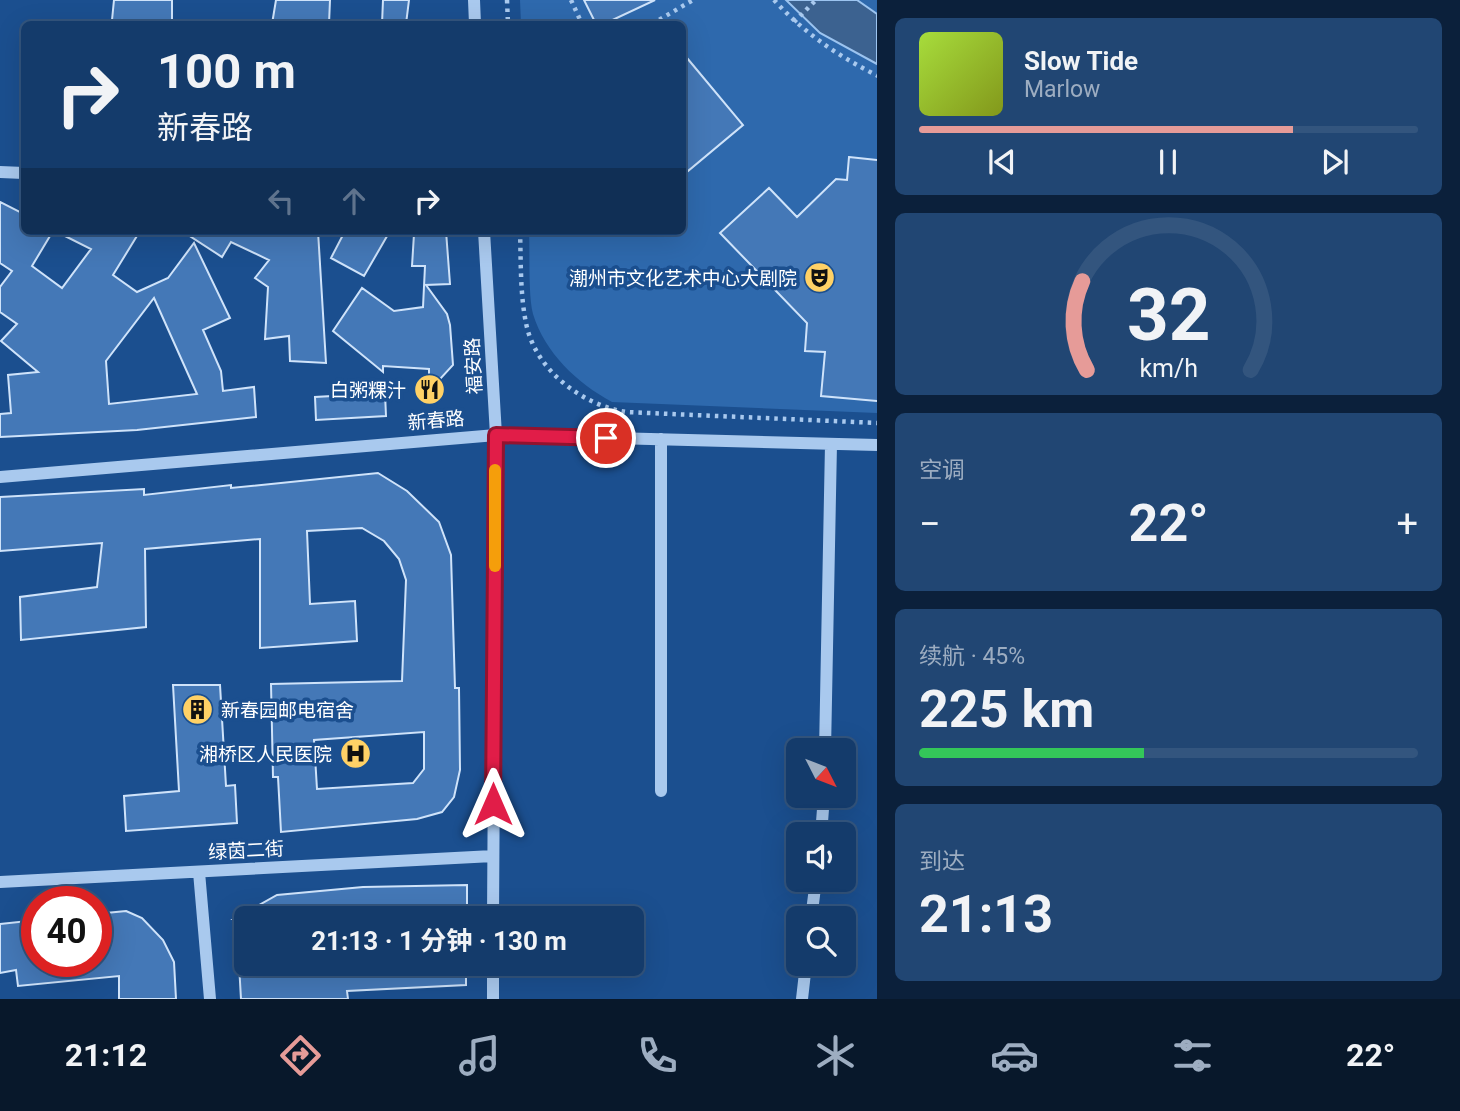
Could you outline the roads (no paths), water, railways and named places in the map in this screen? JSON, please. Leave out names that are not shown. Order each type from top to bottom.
[{"type":"street","points":[[474,0],[475,21]]},
{"type":"street","points":[[0,172],[21,173]]},
{"type":"street","name":"福安路","points":[[484,235],[496,435],[493,906]]},
{"type":"street","name":"新春路","points":[[0,477],[496,435],[877,445]]},
{"type":"street","points":[[661,439],[661,791]]},
{"type":"street","points":[[825,738],[831,443]]},
{"type":"street","name":"绿茵二街","points":[[0,882],[493,856]]},
{"type":"street","points":[[199,872],[211,999]]},
{"type":"street","points":[[493,976],[493,999]]},
{"type":"street","points":[[802,999],[805,976]]},
{"type":"place","name":"潮州市文化艺术中心大剧院","points":[[820,278]]},
{"type":"place","name":"白粥粿汁","points":[[429,390]]},
{"type":"place","name":"新春园邮电宿舍","points":[[198,710]]},
{"type":"place","name":"湘桥区人民医院","points":[[355,754]]}]
